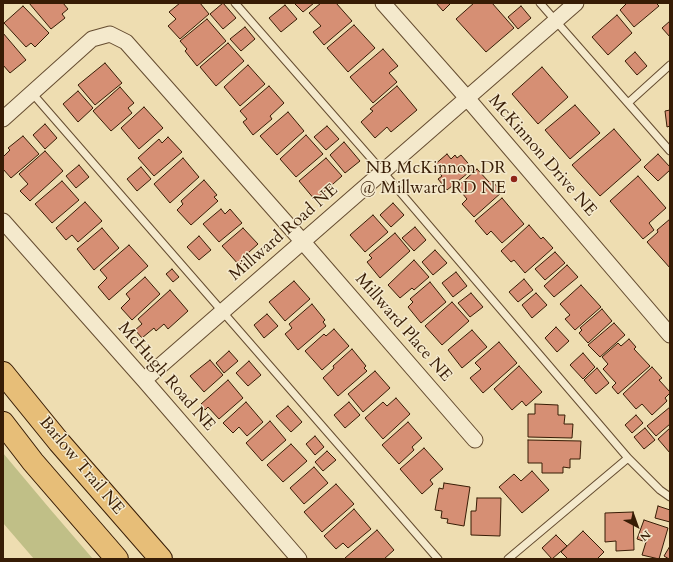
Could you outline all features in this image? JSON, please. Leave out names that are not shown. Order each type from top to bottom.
[{"type":"main road","name":"Barlow Trail NE","points":[[3,373],[160,559]]},
{"type":"main road","name":"Barlow Trail NE","points":[[3,423],[33,462],[117,559]]},
{"type":"street","name":"McKinnon Drive NE","points":[[383,3],[467,98],[670,335]]},
{"type":"street","name":"Millward Road NE","points":[[144,380],[576,3]]},
{"type":"street","points":[[3,119],[92,39],[110,34],[126,42],[303,242]]},
{"type":"street","name":"McHugh Road NE","points":[[3,221],[144,380],[299,559]]},
{"type":"street","name":"Millward Place NE","points":[[303,242],[475,440]]},
{"type":"lane","points":[[236,3],[628,458],[660,490],[670,497]]},
{"type":"lane","points":[[540,3],[670,151]]},
{"type":"lane","points":[[628,103],[670,65]]},
{"type":"lane","points":[[32,93],[438,559]]},
{"type":"lane","points":[[508,559],[628,458]]},
{"type":"shaded area","points":[[3,453],[93,559],[34,559],[3,523]]},
{"type":"building","points":[[29,3],[63,3],[68,9],[62,14],[65,18],[51,29]]},
{"type":"building","points":[[180,3],[200,3],[209,14],[180,39],[168,26],[176,19],[169,12]]},
{"type":"building","points":[[223,3],[236,18],[223,29],[210,14]]},
{"type":"building","points":[[294,3],[314,3],[303,12]]},
{"type":"building","points":[[321,3],[336,3],[352,21],[324,45],[313,32],[321,26],[309,13]]},
{"type":"building","points":[[436,3],[451,3],[443,11]]},
{"type":"building","points":[[474,3],[492,3],[514,28],[486,52],[456,19]]},
{"type":"building","points":[[627,3],[656,3],[659,6],[634,27],[620,10]]},
{"type":"building","points":[[285,5],[297,19],[281,32],[269,18]]},
{"type":"building","points":[[23,6],[49,33],[35,47],[31,43],[26,47],[4,23]]},
{"type":"building","points":[[521,6],[531,18],[518,29],[508,17]]},
{"type":"building","points":[[617,15],[632,33],[608,55],[592,37]]},
{"type":"building","points":[[207,19],[226,41],[197,66],[185,51],[187,49],[180,41]]},
{"type":"building","points":[[670,21],[670,37],[662,28]]},
{"type":"building","points":[[354,25],[375,48],[348,72],[327,48]]},
{"type":"building","points":[[245,27],[255,39],[241,51],[230,39]]},
{"type":"building","points":[[3,33],[26,60],[10,73],[3,65]]},
{"type":"building","points":[[228,43],[244,61],[216,86],[200,67]]},
{"type":"building","points":[[383,49],[398,66],[389,73],[397,82],[373,103],[350,77]]},
{"type":"building","points":[[635,52],[647,66],[637,75],[625,61]]},
{"type":"building","points":[[105,63],[122,83],[95,105],[78,85]]},
{"type":"building","points":[[248,65],[265,84],[240,106],[224,87]]},
{"type":"building","points":[[542,67],[568,97],[538,124],[512,94]]},
{"type":"building","points":[[269,86],[284,103],[270,116],[272,119],[253,135],[243,122],[247,119],[240,111]]},
{"type":"building","points":[[397,86],[417,110],[391,132],[387,127],[375,138],[361,122],[373,111],[370,109]]},
{"type":"building","points":[[120,87],[134,103],[128,108],[132,113],[111,131],[93,111]]},
{"type":"building","points":[[78,91],[93,108],[78,122],[63,104]]},
{"type":"building","points":[[575,105],[600,133],[570,159],[545,130]]},
{"type":"building","points":[[144,107],[163,128],[139,149],[121,128]]},
{"type":"building","points":[[670,110],[670,126],[667,127],[665,111]]},
{"type":"building","points":[[288,112],[304,131],[277,155],[260,136]]},
{"type":"building","points":[[45,124],[57,138],[45,149],[33,135]]},
{"type":"building","points":[[327,126],[339,139],[326,150],[314,137]]},
{"type":"building","points":[[614,129],[641,160],[600,196],[572,165]]},
{"type":"building","points":[[306,135],[323,154],[296,177],[280,159]]},
{"type":"building","points":[[23,136],[39,154],[11,178],[3,169],[3,157],[10,150],[8,148]]},
{"type":"building","points":[[168,137],[182,152],[154,176],[138,158],[159,139],[162,143]]},
{"type":"building","points":[[344,142],[360,161],[345,173],[330,155]]},
{"type":"building","points":[[45,151],[63,171],[30,201],[20,191],[28,184],[19,174]]},
{"type":"building","points":[[447,154],[451,159],[455,155],[457,158],[461,155],[473,169],[447,190],[438,179],[442,176],[433,166]]},
{"type":"building","points":[[658,154],[670,167],[670,170],[658,181],[644,167]]},
{"type":"building","points":[[183,158],[199,177],[170,203],[154,184]]},
{"type":"building","points":[[326,158],[342,176],[315,200],[299,181]]},
{"type":"building","points":[[79,165],[89,177],[76,188],[66,176]]},
{"type":"building","points":[[141,167],[151,179],[137,191],[127,179]]},
{"type":"building","points":[[477,169],[489,182],[491,180],[502,192],[474,217],[462,204],[467,199],[457,187]]},
{"type":"building","points":[[638,176],[666,208],[649,223],[654,230],[643,239],[610,201]]},
{"type":"building","points":[[204,180],[217,195],[214,197],[218,201],[191,225],[177,210],[183,204],[181,201]]},
{"type":"building","points":[[62,181],[79,200],[52,223],[35,204]]},
{"type":"building","points":[[502,198],[524,224],[502,243],[491,231],[487,235],[475,221]]},
{"type":"building","points":[[85,202],[102,221],[78,242],[72,235],[66,240],[56,228]]},
{"type":"building","points":[[393,203],[404,215],[391,227],[380,215]]},
{"type":"building","points":[[221,209],[225,214],[230,209],[242,223],[219,242],[203,224]]},
{"type":"building","points":[[373,215],[388,232],[365,252],[350,235]]},
{"type":"building","points":[[670,219],[670,268],[647,242],[658,232],[657,230]]},
{"type":"building","points":[[529,225],[541,239],[543,237],[553,248],[525,273],[514,260],[511,262],[501,251]]},
{"type":"building","points":[[415,227],[426,240],[414,251],[402,238]]},
{"type":"building","points":[[102,228],[119,248],[94,270],[77,249]]},
{"type":"building","points":[[243,228],[258,244],[248,253],[250,255],[239,265],[222,246]]},
{"type":"building","points":[[395,233],[410,251],[380,278],[367,262],[372,258],[369,255]]},
{"type":"building","points":[[199,236],[211,250],[199,260],[187,247]]},
{"type":"building","points":[[129,245],[148,266],[109,300],[98,287],[107,278],[100,270]]},
{"type":"building","points":[[435,250],[447,263],[433,275],[422,262]]},
{"type":"building","points":[[555,252],[565,263],[545,280],[535,269]]},
{"type":"building","points":[[414,260],[429,277],[414,290],[412,288],[400,298],[388,285]]},
{"type":"building","points":[[567,265],[578,277],[554,297],[544,286]]},
{"type":"building","points":[[172,269],[179,277],[173,282],[166,274]]},
{"type":"building","points":[[456,272],[467,286],[453,297],[442,283]]},
{"type":"building","points":[[145,277],[160,294],[132,320],[121,308],[130,299],[126,294]]},
{"type":"building","points":[[524,279],[533,290],[518,302],[509,292]]},
{"type":"building","points":[[294,281],[310,299],[285,321],[269,302]]},
{"type":"building","points":[[430,282],[446,302],[421,323],[408,307],[413,302],[410,299]]},
{"type":"building","points":[[581,285],[601,307],[575,330],[565,319],[570,315],[560,304]]},
{"type":"building","points":[[170,290],[188,311],[168,329],[164,324],[156,331],[154,328],[142,338],[135,330],[142,324],[138,319]]},
{"type":"building","points":[[471,293],[483,307],[470,317],[458,303]]},
{"type":"building","points":[[536,293],[547,305],[532,318],[522,305]]},
{"type":"building","points":[[452,302],[469,321],[442,345],[425,326]]},
{"type":"building","points":[[312,304],[325,320],[323,322],[326,326],[298,350],[285,334],[292,328],[289,324]]},
{"type":"building","points":[[602,309],[612,321],[588,343],[579,333],[582,330],[580,328]]},
{"type":"building","points":[[267,314],[278,326],[264,338],[254,325]]},
{"type":"building","points":[[614,323],[625,335],[600,357],[588,345]]},
{"type":"building","points":[[556,327],[569,341],[557,352],[545,338]]},
{"type":"building","points":[[334,329],[349,346],[322,370],[305,351],[324,334],[326,336]]},
{"type":"building","points":[[472,330],[487,347],[462,368],[448,350]]},
{"type":"building","points":[[629,339],[636,347],[634,349],[650,366],[618,394],[612,387],[616,383],[603,369],[608,364],[602,357],[618,343],[621,346]]},
{"type":"building","points":[[499,342],[517,363],[483,393],[470,378],[481,369],[475,363]]},
{"type":"building","points":[[352,349],[366,366],[364,368],[367,371],[338,396],[323,378],[334,368],[333,366]]},
{"type":"building","points":[[229,351],[238,361],[224,373],[216,363]]},
{"type":"building","points":[[583,353],[595,367],[583,379],[570,365]]},
{"type":"building","points":[[210,360],[223,375],[204,392],[190,376]]},
{"type":"building","points":[[249,361],[261,375],[248,386],[236,373]]},
{"type":"building","points":[[519,366],[542,392],[526,406],[522,401],[512,410],[494,389]]},
{"type":"building","points":[[652,367],[662,378],[659,380],[670,393],[665,398],[667,401],[652,415],[642,404],[636,409],[623,394]]},
{"type":"building","points":[[597,368],[609,383],[596,394],[584,380]]},
{"type":"building","points":[[375,371],[390,388],[363,412],[348,394]]},
{"type":"building","points":[[228,380],[243,398],[219,419],[208,407],[205,410],[201,404]]},
{"type":"building","points":[[396,398],[410,414],[383,439],[365,418],[383,402],[387,406]]},
{"type":"building","points":[[246,402],[263,422],[247,436],[239,427],[233,433],[223,423]]},
{"type":"building","points":[[349,402],[360,415],[345,428],[334,415]]},
{"type":"building","points":[[535,404],[558,405],[558,415],[565,415],[564,424],[573,424],[572,438],[528,437],[528,414],[535,414]]},
{"type":"building","points":[[288,406],[302,422],[291,432],[276,416]]},
{"type":"building","points":[[670,407],[670,424],[656,436],[647,426]]},
{"type":"building","points":[[636,415],[643,423],[632,433],[625,425]]},
{"type":"building","points":[[270,421],[286,440],[262,461],[246,443]]},
{"type":"building","points":[[408,422],[422,438],[412,447],[414,450],[399,464],[382,445]]},
{"type":"building","points":[[645,428],[655,440],[644,449],[634,437]]},
{"type":"building","points":[[670,428],[670,453],[658,439]]},
{"type":"building","points":[[315,436],[324,447],[315,455],[306,444]]},
{"type":"building","points":[[528,440],[581,441],[580,459],[570,459],[570,468],[563,467],[563,473],[542,473],[542,463],[528,463]]},
{"type":"building","points":[[291,444],[307,461],[283,482],[267,465]]},
{"type":"building","points":[[424,448],[443,469],[430,480],[433,484],[422,494],[400,469]]},
{"type":"building","points":[[327,451],[336,460],[323,471],[315,462]]},
{"type":"building","points":[[314,467],[328,483],[304,504],[290,488]]},
{"type":"building","points":[[532,471],[549,490],[522,513],[499,487],[514,474],[521,481]]},
{"type":"building","points":[[444,483],[470,487],[464,526],[447,523],[448,519],[441,518],[442,511],[435,510],[439,488],[443,489]]},
{"type":"building","points":[[336,484],[354,504],[322,532],[304,512]]},
{"type":"building","points":[[477,498],[501,498],[500,536],[471,535],[471,511],[476,511]]},
{"type":"building","points":[[658,506],[670,510],[670,522],[655,518]]},
{"type":"building","points":[[354,509],[371,529],[348,548],[343,543],[336,549],[324,536]]},
{"type":"building","points":[[633,512],[634,550],[616,551],[616,541],[605,542],[605,513]]},
{"type":"building","points":[[644,520],[668,528],[659,559],[642,555],[646,542],[637,539]]},
{"type":"building","points":[[377,530],[394,550],[384,559],[345,558]]},
{"type":"building","points":[[583,531],[604,552],[597,559],[568,559],[561,552]]},
{"type":"building","points":[[556,535],[567,546],[552,559],[542,548]]},
{"type":"building","points":[[670,546],[670,559],[669,559],[664,556]]},
{"type":"place","name":"NB McKinnon DR @ Millward RD NE","points":[[514,179]]}]
